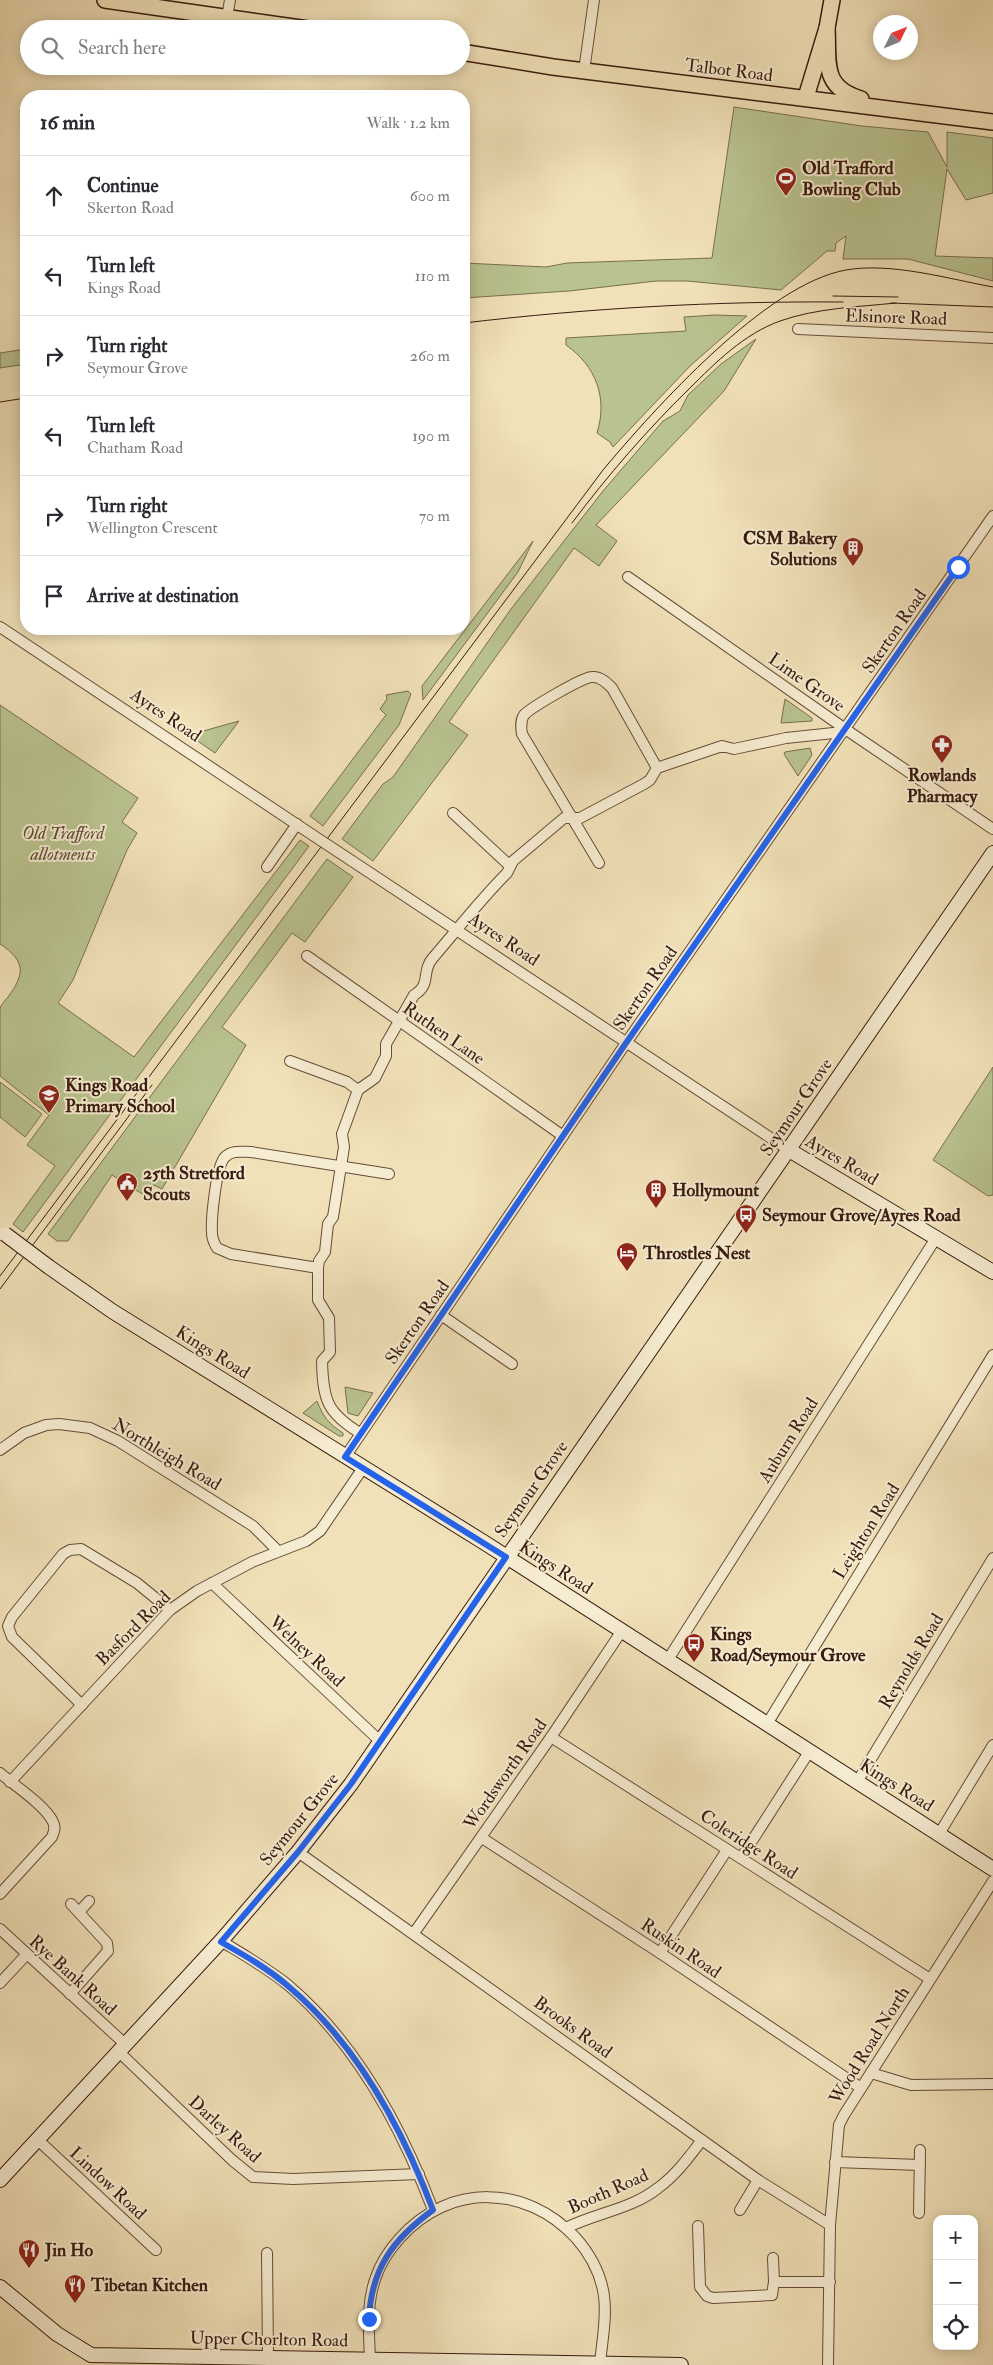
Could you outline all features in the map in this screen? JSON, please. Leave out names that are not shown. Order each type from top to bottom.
[{"type":"main road","points":[[105,0],[248,20]]},
{"type":"main road","points":[[806,97],[827,28],[832,0]]},
{"type":"main road","points":[[827,28],[830,71],[836,87],[850,96],[891,108]]},
{"type":"main road","name":"Talbot Road","points":[[470,53],[584,71],[806,97],[993,122]]},
{"type":"main road","name":"Seymour Grove","points":[[0,2180],[221,1942],[298,1852],[381,1742],[506,1557],[993,853]]},
{"type":"main road","name":"Ayres Road","points":[[789,1150],[993,1272]]},
{"type":"main road","name":"Kings Road","points":[[3,1232],[112,1311],[506,1557],[993,1869]]},
{"type":"main road","name":"Upper Chorlton Road","points":[[0,2287],[89,2360],[268,2358],[370,2359],[453,2363],[681,2365]]},
{"type":"street","points":[[228,17],[230,0]]},
{"type":"street","points":[[584,71],[594,0]]},
{"type":"street","name":"Elsinore Road","points":[[798,330],[993,338]]},
{"type":"street","name":"Skerton Road","points":[[345,1457],[626,1043],[993,516]]},
{"type":"street","name":"Lime Grove","points":[[628,577],[844,731],[993,829]]},
{"type":"street","name":"Ayres Road","points":[[0,627],[789,1150]]},
{"type":"street","points":[[599,863],[522,734],[522,719],[529,710],[539,704],[588,678],[596,677],[605,681],[612,688],[657,768]]},
{"type":"street","points":[[360,1433],[334,1414],[326,1398],[322,1362],[330,1350],[329,1318],[318,1300],[319,1261],[326,1252],[328,1224],[334,1217],[344,1147],[342,1134],[358,1090],[375,1078],[386,1056],[386,1044],[414,995],[421,990],[426,982],[426,969],[432,959],[456,929],[507,873],[509,865],[564,818],[580,818],[644,784],[650,780],[657,768],[722,746],[734,749],[786,738],[844,731]]},
{"type":"street","points":[[453,813],[509,865]]},
{"type":"street","points":[[267,867],[299,826]]},
{"type":"street","name":"Ruthen Lane","points":[[306,956],[563,1136]]},
{"type":"street","points":[[290,1061],[347,1082],[358,1090]]},
{"type":"street","points":[[318,1268],[231,1254],[217,1248],[212,1232],[219,1172],[224,1158],[235,1152],[389,1174]]},
{"type":"street","name":"Auburn Road","points":[[667,1661],[936,1238]]},
{"type":"street","points":[[441,1315],[512,1364]]},
{"type":"street","name":"Leighton Road","points":[[767,1724],[993,1355]]},
{"type":"street","name":"Northleigh Road","points":[[0,1450],[10,1441],[24,1433],[46,1425],[59,1424],[90,1428],[118,1441],[253,1526],[278,1551]]},
{"type":"street","name":"Basford Road","points":[[10,1782],[170,1610],[212,1583],[252,1562],[306,1540],[320,1531],[363,1468]]},
{"type":"street","points":[[82,1705],[12,1637],[8,1626],[12,1617],[62,1554],[70,1550],[81,1549],[137,1583],[170,1610]]},
{"type":"street","name":"Reynolds Road","points":[[856,1782],[993,1558]]},
{"type":"street","name":"Welney Road","points":[[212,1583],[381,1742]]},
{"type":"street","name":"Wordsworth Road","points":[[414,1933],[482,1838],[621,1632]]},
{"type":"street","name":"Coleridge Road","points":[[551,1737],[930,1979]]},
{"type":"street","points":[[939,1834],[993,1745]]},
{"type":"street","points":[[741,1858],[808,1752]]},
{"type":"street","points":[[0,1773],[48,1814],[54,1825],[52,1837],[0,1894]]},
{"type":"street","name":"Ruskin Road","points":[[482,1838],[660,1953],[861,2088]]},
{"type":"street","points":[[660,1953],[728,1850]]},
{"type":"street","name":"Brooks Road","points":[[298,1852],[758,2180],[830,2226]]},
{"type":"street","name":"Wood Road North","points":[[828,2365],[830,2226],[839,2125],[993,1882]]},
{"type":"street","points":[[79,1912],[89,1901]]},
{"type":"street","points":[[70,1994],[108,1951],[107,1943],[71,1904]]},
{"type":"street","name":"Rye Bank Road","points":[[0,1929],[70,1994],[122,2048]]},
{"type":"street","points":[[221,1942],[257,1962],[288,1986],[336,2036],[358,2064],[387,2111],[419,2174],[433,2210]]},
{"type":"street","points":[[0,1983],[26,1954]]},
{"type":"street","name":"Darley Road","points":[[122,2048],[232,2160],[253,2177],[293,2179],[419,2174]]},
{"type":"street","points":[[871,2073],[911,2085],[993,2084]]},
{"type":"street","name":"Lindow Road","points":[[38,2140],[156,2250]]},
{"type":"street","name":"Booth Road","points":[[566,2228],[633,2202],[657,2190],[686,2161],[702,2140]]},
{"type":"street","points":[[919,2213],[920,2150]]},
{"type":"street","points":[[835,2162],[920,2165]]},
{"type":"street","points":[[740,2210],[758,2180]]},
{"type":"street","points":[[370,2359],[370,2298],[376,2275],[396,2243],[407,2230],[433,2210],[450,2203],[486,2197],[505,2198],[541,2209],[566,2228],[591,2258],[599,2274],[604,2295],[605,2314],[600,2364]]},
{"type":"street","points":[[698,2226],[700,2287],[707,2296],[713,2298],[769,2297],[774,2292],[773,2258]]},
{"type":"street","points":[[267,2253],[268,2358]]},
{"type":"street","points":[[774,2282],[830,2282]]},
{"type":"green space","points":[[734,107],[862,126],[928,132],[947,167],[947,132],[993,138],[993,193],[966,200],[947,169],[935,256],[993,258],[993,281],[908,259],[843,259],[846,236],[836,243],[835,251],[827,251],[781,290],[687,281],[656,281],[569,291],[470,298],[470,263],[546,267],[567,263],[712,258]]},
{"type":"green space","points":[[715,315],[747,316],[690,366],[613,447],[610,442],[597,433],[601,407],[597,384],[585,363],[566,345],[566,338],[686,331],[684,317]]},
{"type":"green space","points":[[756,339],[724,391],[596,525],[617,541],[599,566],[574,548],[449,722],[468,735],[373,861],[342,839],[383,784],[393,777],[511,609],[603,491],[663,421],[680,411],[688,395],[721,364]]},
{"type":"green space","points":[[20,350],[20,365],[0,368],[0,353]]},
{"type":"green space","points":[[533,541],[518,572],[423,700],[422,686],[461,635],[470,635],[470,623]]},
{"type":"green space","points":[[408,691],[411,694],[399,725],[323,826],[310,816],[386,715],[380,709],[387,699],[386,695]]},
{"type":"green space","points":[[785,699],[812,718],[812,721],[781,723]]},
{"type":"green space","name":"Old Trafford allotments","points":[[0,705],[138,798],[122,822],[137,833],[127,850],[73,980],[58,1003],[134,1057],[300,840],[309,846],[23,1232],[13,1224],[55,1166],[27,1145],[49,1115],[0,1076],[0,1008],[18,981],[20,968],[15,956],[0,944]]},
{"type":"green space","points":[[239,721],[215,753],[189,735]]},
{"type":"green space","points":[[810,748],[812,755],[798,776],[784,754],[785,752]]},
{"type":"green space","points":[[327,859],[353,877],[305,942],[292,933],[222,1027],[246,1045],[162,1189],[154,1185],[147,1197],[112,1175],[68,1241],[57,1241],[48,1234]]},
{"type":"green space","points":[[993,1067],[993,1195],[988,1196],[933,1160]]},
{"type":"green space","points":[[0,1082],[42,1114],[25,1137],[0,1117]]},
{"type":"green space","points":[[345,1387],[373,1393],[358,1416],[348,1413]]},
{"type":"green space","points":[[317,1401],[327,1420],[343,1433],[343,1436],[339,1436],[303,1413]]},
{"type":"tram line","points":[[0,1276],[603,470],[682,383],[748,323],[782,298],[815,280],[846,270],[863,268],[901,270],[993,287]]},
{"type":"tram line","points":[[833,296],[898,297]]},
{"type":"tram line","points":[[470,322],[653,306],[843,302]]},
{"type":"tram line","points":[[891,303],[993,307]]},
{"type":"tram line","points":[[572,523],[614,470],[658,420],[710,369],[754,333],[780,321],[808,313],[896,303]]},
{"type":"tram line","points":[[0,402],[20,399]]},
{"type":"tram line","points":[[0,1289],[152,1085]]},
{"type":"place","name":"Old Trafford Bowling Club","points":[[786,197]]},
{"type":"place","name":"CSM Bakery Solutions","points":[[853,567]]},
{"type":"place","name":"Rowlands Pharmacy","points":[[942,764]]},
{"type":"place","name":"Kings Road Primary School","points":[[49,1114]]},
{"type":"place","name":"25th Stretford Scouts","points":[[127,1202]]},
{"type":"place","name":"Hollymount","points":[[656,1209]]},
{"type":"place","name":"Seymour Grove/Ayres Road","points":[[746,1234]]},
{"type":"place","name":"Throstles Nest","points":[[627,1272]]},
{"type":"place","name":"Kings Road/Seymour Grove","points":[[694,1663]]},
{"type":"place","name":"Jin Ho","points":[[29,2269]]},
{"type":"place","name":"Tibetan Kitchen","points":[[75,2304]]},
{"type":"route","points":[[369,2319],[370,2298],[376,2275],[386,2257],[407,2230],[433,2210],[419,2174],[387,2111],[358,2064],[336,2036],[316,2013],[288,1986],[257,1962],[221,1942],[298,1852],[351,1784],[506,1557],[345,1457],[626,1043],[958,567]]}]
